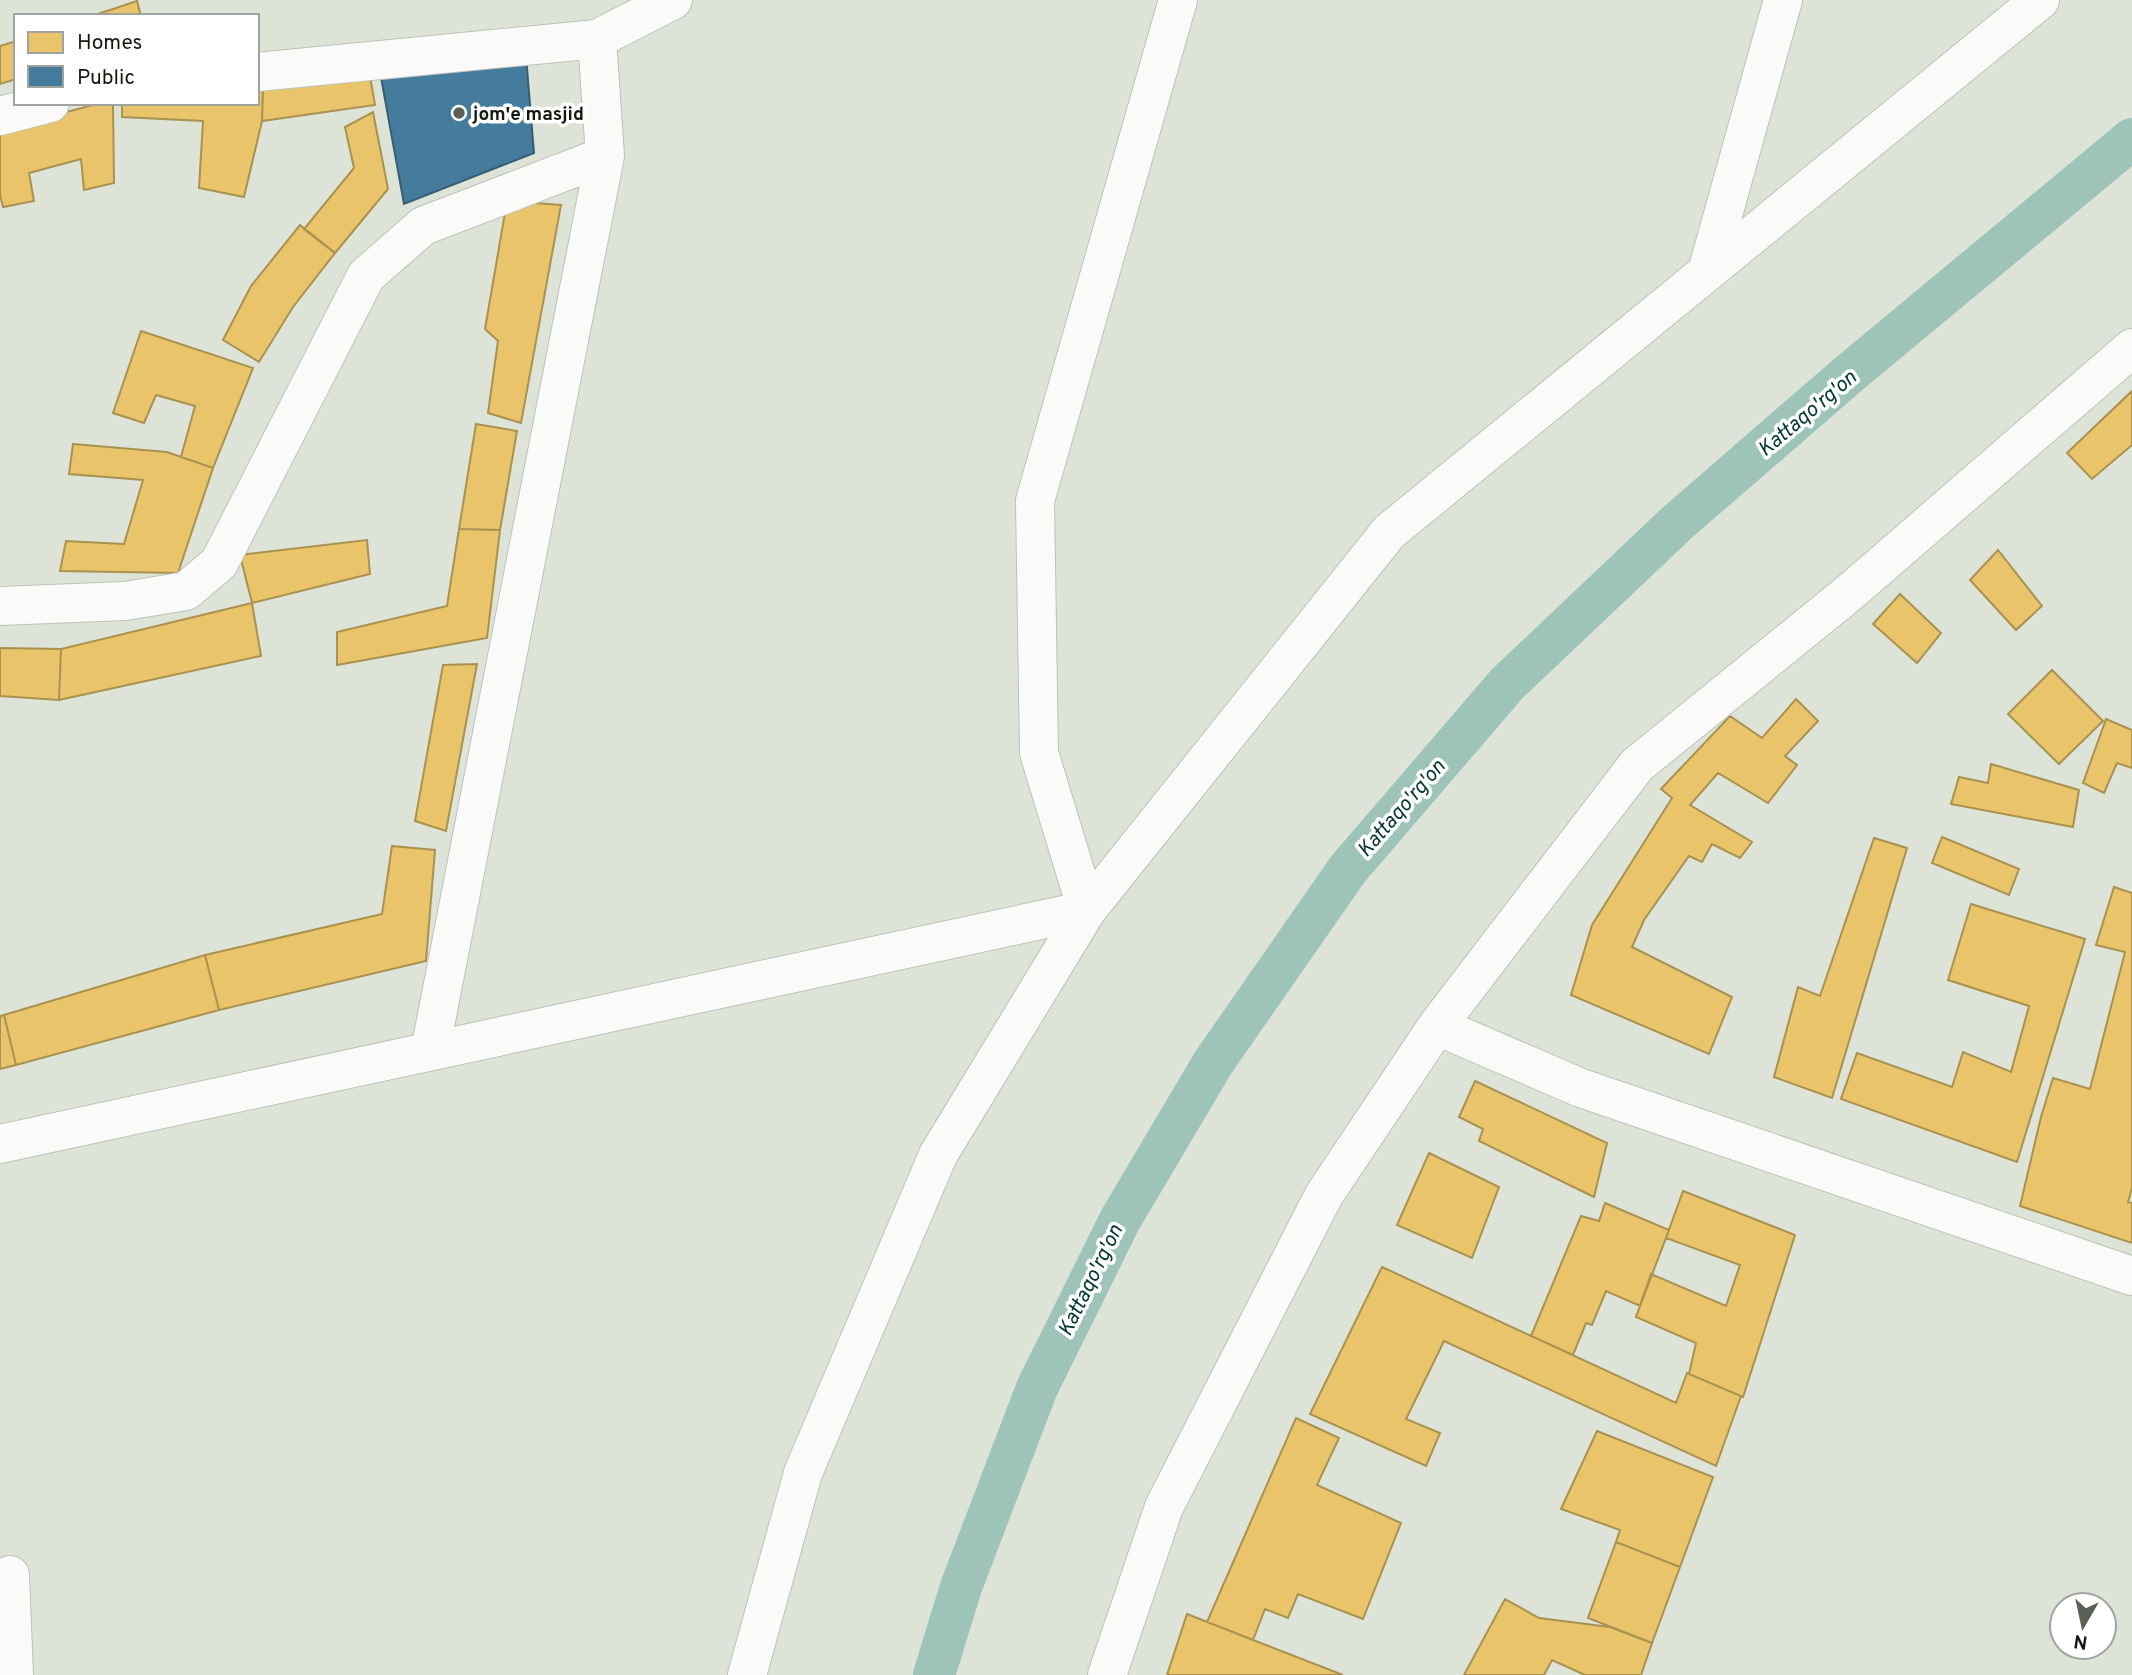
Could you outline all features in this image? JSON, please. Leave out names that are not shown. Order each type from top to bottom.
[{"type":"street","points":[[259,72],[597,39],[673,0]]},
{"type":"street","points":[[1087,910],[1039,753],[1035,501],[1178,0]]},
{"type":"street","points":[[1707,272],[1783,0]]},
{"type":"street","points":[[747,1675],[803,1473],[938,1155],[1087,910],[1389,532],[2040,0]]},
{"type":"street","points":[[430,1051],[605,156],[597,39]]},
{"type":"street","points":[[0,116],[42,105]]},
{"type":"street","points":[[0,606],[125,601],[186,591],[219,563],[366,276],[423,226],[605,156]]},
{"type":"street","points":[[1107,1675],[1164,1507],[1324,1195],[1437,1026],[1637,765],[1849,593],[2132,348]]},
{"type":"street","points":[[0,1144],[1087,910]]},
{"type":"street","points":[[1437,1026],[1581,1088],[2132,1276]]},
{"type":"street","points":[[10,1575],[14,1675]]},
{"type":"building: Homes","points":[[137,1],[140,14],[98,14]]},
{"type":"building: Homes","points":[[14,42],[14,80],[0,84],[0,46]]},
{"type":"building: Homes","points":[[370,76],[375,105],[262,121],[263,90]]},
{"type":"building: Homes","points":[[259,90],[263,90],[262,121],[244,197],[199,188],[203,121],[122,117],[122,105],[259,105]]},
{"type":"building: Homes","points":[[93,105],[113,105],[114,183],[84,190],[81,159],[29,173],[34,201],[3,207],[0,195],[0,130]]},
{"type":"building: Homes","points":[[373,112],[388,189],[335,253],[304,229],[354,168],[345,127]]},
{"type":"building: Homes","points":[[507,201],[561,205],[521,423],[488,413],[498,341],[485,329]]},
{"type":"building: Homes","points":[[300,225],[335,253],[293,307],[259,362],[223,340],[251,286]]},
{"type":"building: Homes","points":[[141,331],[253,368],[213,468],[181,457],[195,406],[156,395],[144,423],[113,413]]},
{"type":"building: Homes","points":[[2132,391],[2132,445],[2092,479],[2067,453]]},
{"type":"building: Homes","points":[[476,424],[517,431],[500,530],[459,529]]},
{"type":"building: Homes","points":[[73,444],[167,452],[213,468],[178,573],[60,571],[66,541],[124,544],[143,480],[69,474]]},
{"type":"building: Homes","points":[[459,529],[500,530],[487,638],[337,665],[337,632],[447,606]]},
{"type":"building: Homes","points":[[367,540],[370,574],[252,603],[240,555]]},
{"type":"building: Homes","points":[[1998,550],[2042,606],[2016,630],[1970,580]]},
{"type":"building: Homes","points":[[1900,594],[1941,633],[1917,663],[1873,624]]},
{"type":"building: Homes","points":[[252,603],[261,656],[59,700],[61,649]]},
{"type":"building: Homes","points":[[0,648],[61,649],[59,700],[0,696]]},
{"type":"building: Homes","points":[[477,664],[446,831],[415,821],[443,665]]},
{"type":"building: Homes","points":[[2052,670],[2103,721],[2059,764],[2008,714]]},
{"type":"building: Homes","points":[[1796,699],[1818,721],[1785,756],[1797,765],[1768,803],[1718,773],[1690,805],[1752,842],[1740,858],[1712,844],[1702,862],[1689,856],[1644,920],[1632,947],[1732,997],[1709,1054],[1571,995],[1592,925],[1672,798],[1661,789],[1730,716],[1762,738]]},
{"type":"building: Homes","points":[[2106,719],[2132,730],[2132,768],[2117,763],[2104,793],[2083,783]]},
{"type":"building: Homes","points":[[1991,764],[2079,790],[2073,827],[1951,804],[1959,777],[1988,783]]},
{"type":"building: Homes","points":[[1942,837],[2019,869],[2009,895],[1932,863]]},
{"type":"building: Homes","points":[[1874,838],[1907,848],[1832,1098],[1774,1077],[1798,987],[1820,996]]},
{"type":"building: Homes","points":[[392,846],[435,850],[426,961],[219,1010],[205,955],[382,914]]},
{"type":"building: Homes","points":[[2114,887],[2132,893],[2132,1188],[2128,1202],[2132,1203],[2132,1243],[2020,1206],[2053,1078],[2090,1089],[2125,952],[2096,945]]},
{"type":"building: Homes","points":[[1971,904],[2085,939],[2017,1162],[1841,1099],[1857,1053],[1952,1087],[1963,1052],[2011,1072],[2029,1006],[1948,980]]},
{"type":"building: Homes","points":[[205,955],[219,1010],[16,1065],[4,1015]]},
{"type":"building: Homes","points":[[4,1015],[16,1065],[0,1069],[0,1016]]},
{"type":"building: Homes","points":[[1475,1081],[1607,1143],[1594,1197],[1479,1141],[1483,1129],[1459,1117]]},
{"type":"building: Homes","points":[[1429,1153],[1499,1187],[1472,1258],[1397,1225]]},
{"type":"building: Homes","points":[[1683,1191],[1795,1235],[1743,1397],[1689,1374],[1696,1343],[1636,1317],[1651,1274],[1726,1306],[1740,1265],[1666,1238]]},
{"type":"building: Homes","points":[[1605,1203],[1669,1230],[1640,1306],[1606,1291],[1592,1325],[1586,1323],[1573,1355],[1531,1336],[1581,1216],[1599,1221]]},
{"type":"building: Homes","points":[[1382,1267],[1676,1403],[1687,1373],[1741,1396],[1716,1466],[1444,1341],[1406,1419],[1440,1433],[1426,1466],[1310,1414]]},
{"type":"building: Homes","points":[[1296,1418],[1339,1438],[1317,1485],[1401,1523],[1363,1619],[1298,1594],[1288,1618],[1265,1609],[1253,1640],[1207,1622]]},
{"type":"building: Homes","points":[[1597,1431],[1713,1477],[1680,1567],[1616,1542],[1620,1530],[1561,1509]]},
{"type":"building: Homes","points":[[1616,1542],[1680,1567],[1652,1643],[1588,1618]]},
{"type":"building: Homes","points":[[1505,1599],[1539,1618],[1610,1627],[1652,1643],[1641,1675],[1585,1675],[1552,1660],[1544,1675],[1464,1675]]},
{"type":"building: Homes","points":[[1187,1614],[1253,1640],[1343,1675],[1167,1675]]},
{"type":"building: Public","name":"jom'e masjid","points":[[526,56],[534,153],[404,204],[380,72]]},
{"type":"waterway","name":"Kattaqo'rg'on","points":[[934,1675],[961,1587],[1037,1388],[1120,1220],[1213,1063],[1348,869],[1507,684],[1678,522],[1850,373],[2132,139]]},
{"type":"place","name":"jom'e masjid","points":[[459,113]]}]
